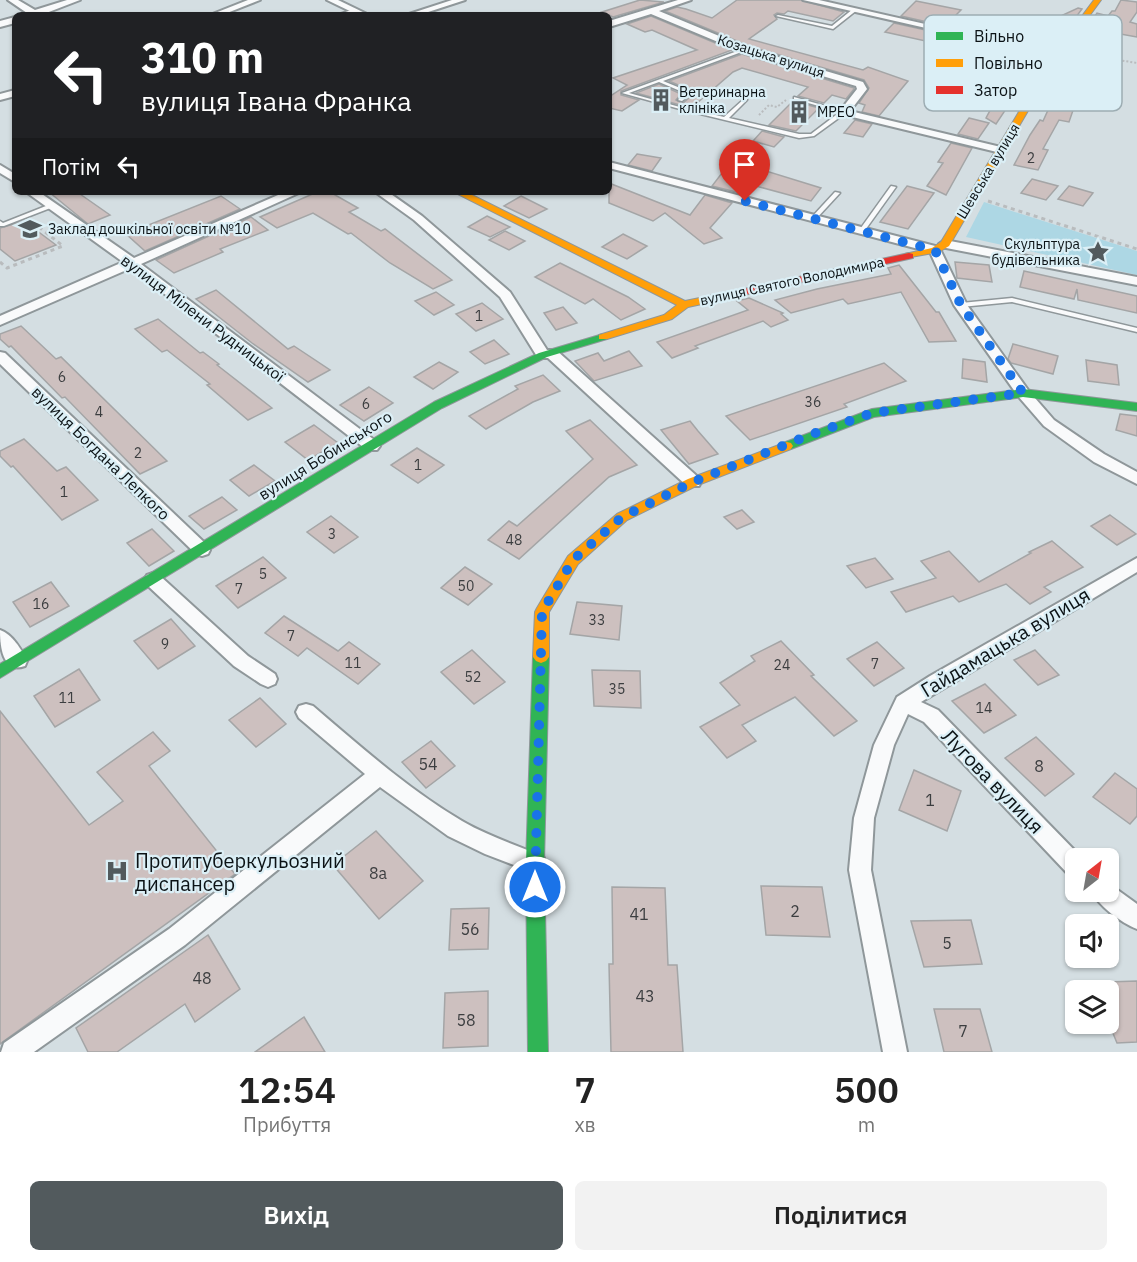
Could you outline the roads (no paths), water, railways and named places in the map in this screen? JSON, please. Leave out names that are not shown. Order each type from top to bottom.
[{"type":"street","points":[[12,0],[30,12]]},
{"type":"street","points":[[39,12],[76,0]]},
{"type":"street","points":[[222,12],[256,0]]},
{"type":"street","points":[[331,0],[358,12]]},
{"type":"street","points":[[421,12],[461,0]]},
{"type":"street","points":[[612,23],[687,0]]},
{"type":"street","points":[[807,0],[924,25]]},
{"type":"street","name":"Шевська вулиця","points":[[1087,15],[1098,0]]},
{"type":"street","name":"Козацька вулиця","points":[[651,11],[745,50],[860,84],[862,89],[844,112]]},
{"type":"street","name":"Шевська вулиця","points":[[940,247],[1024,111]]},
{"type":"street","points":[[844,112],[1001,150]]},
{"type":"street","points":[[612,166],[861,232],[940,247],[961,305],[1023,393],[1049,423],[1099,458],[1137,480]]},
{"type":"street","name":"вулиця Мілени Рудницької","points":[[36,195],[131,262],[372,446]]},
{"type":"street","points":[[0,321],[288,195]]},
{"type":"street","points":[[385,195],[418,218],[506,295],[547,354],[693,482]]},
{"type":"street","name":"вулиця Святого Володимира","points":[[465,195],[684,305],[940,247],[1137,281]]},
{"type":"street","name":"вулиця Бобинського","points":[[0,672],[438,405],[508,370],[547,354],[668,317],[684,305]]},
{"type":"street","name":"вулиця Богдана Лепкого","points":[[0,356],[202,550]]},
{"type":"street","points":[[538,1052],[535,863],[542,612],[573,560],[622,517],[693,482],[872,413],[1023,393],[1137,407]]},
{"type":"street","name":"Гайдамацька вулиця","points":[[895,1052],[860,870],[864,818],[884,745],[904,703],[1137,564]]},
{"type":"street","points":[[153,580],[241,661],[268,679]]},
{"type":"street","points":[[0,637],[18,661]]},
{"type":"street","name":"Лугова вулиця","points":[[904,703],[931,716],[1065,856]]},
{"type":"street","points":[[306,712],[381,774],[434,813],[479,841],[535,863]]},
{"type":"street","points":[[12,1052],[177,937],[381,774]]},
{"type":"street","points":[[1117,902],[1137,918]]},
{"type":"lane","points":[[348,12],[354,10]]},
{"type":"lane","points":[[778,16],[833,28],[855,10]]},
{"type":"lane","points":[[685,110],[624,93],[745,50]]},
{"type":"lane","points":[[660,81],[688,93],[680,100]]},
{"type":"lane","points":[[796,98],[844,112]]},
{"type":"lane","points":[[725,119],[745,99]]},
{"type":"lane","name":"Козацька вулиця","points":[[695,112],[799,136],[812,135],[844,112]]},
{"type":"lane","points":[[861,232],[893,187]]},
{"type":"lane","points":[[813,219],[837,193]]},
{"type":"lane","points":[[0,223],[2,225],[51,206]]},
{"type":"lane","points":[[961,305],[1012,300],[1137,330]]},
{"type":"place","name":"Ветеринарна клініка","points":[[661,100]]},
{"type":"place","name":"МРЕО","points":[[799,112]]},
{"type":"place","name":"Заклад дошкільної освіти №10","points":[[30,229]]},
{"type":"place","name":"Скульптура будівельника","points":[[1098,252]]},
{"type":"place","name":"Протитуберкульозний диспансер","points":[[117,871]]}]
